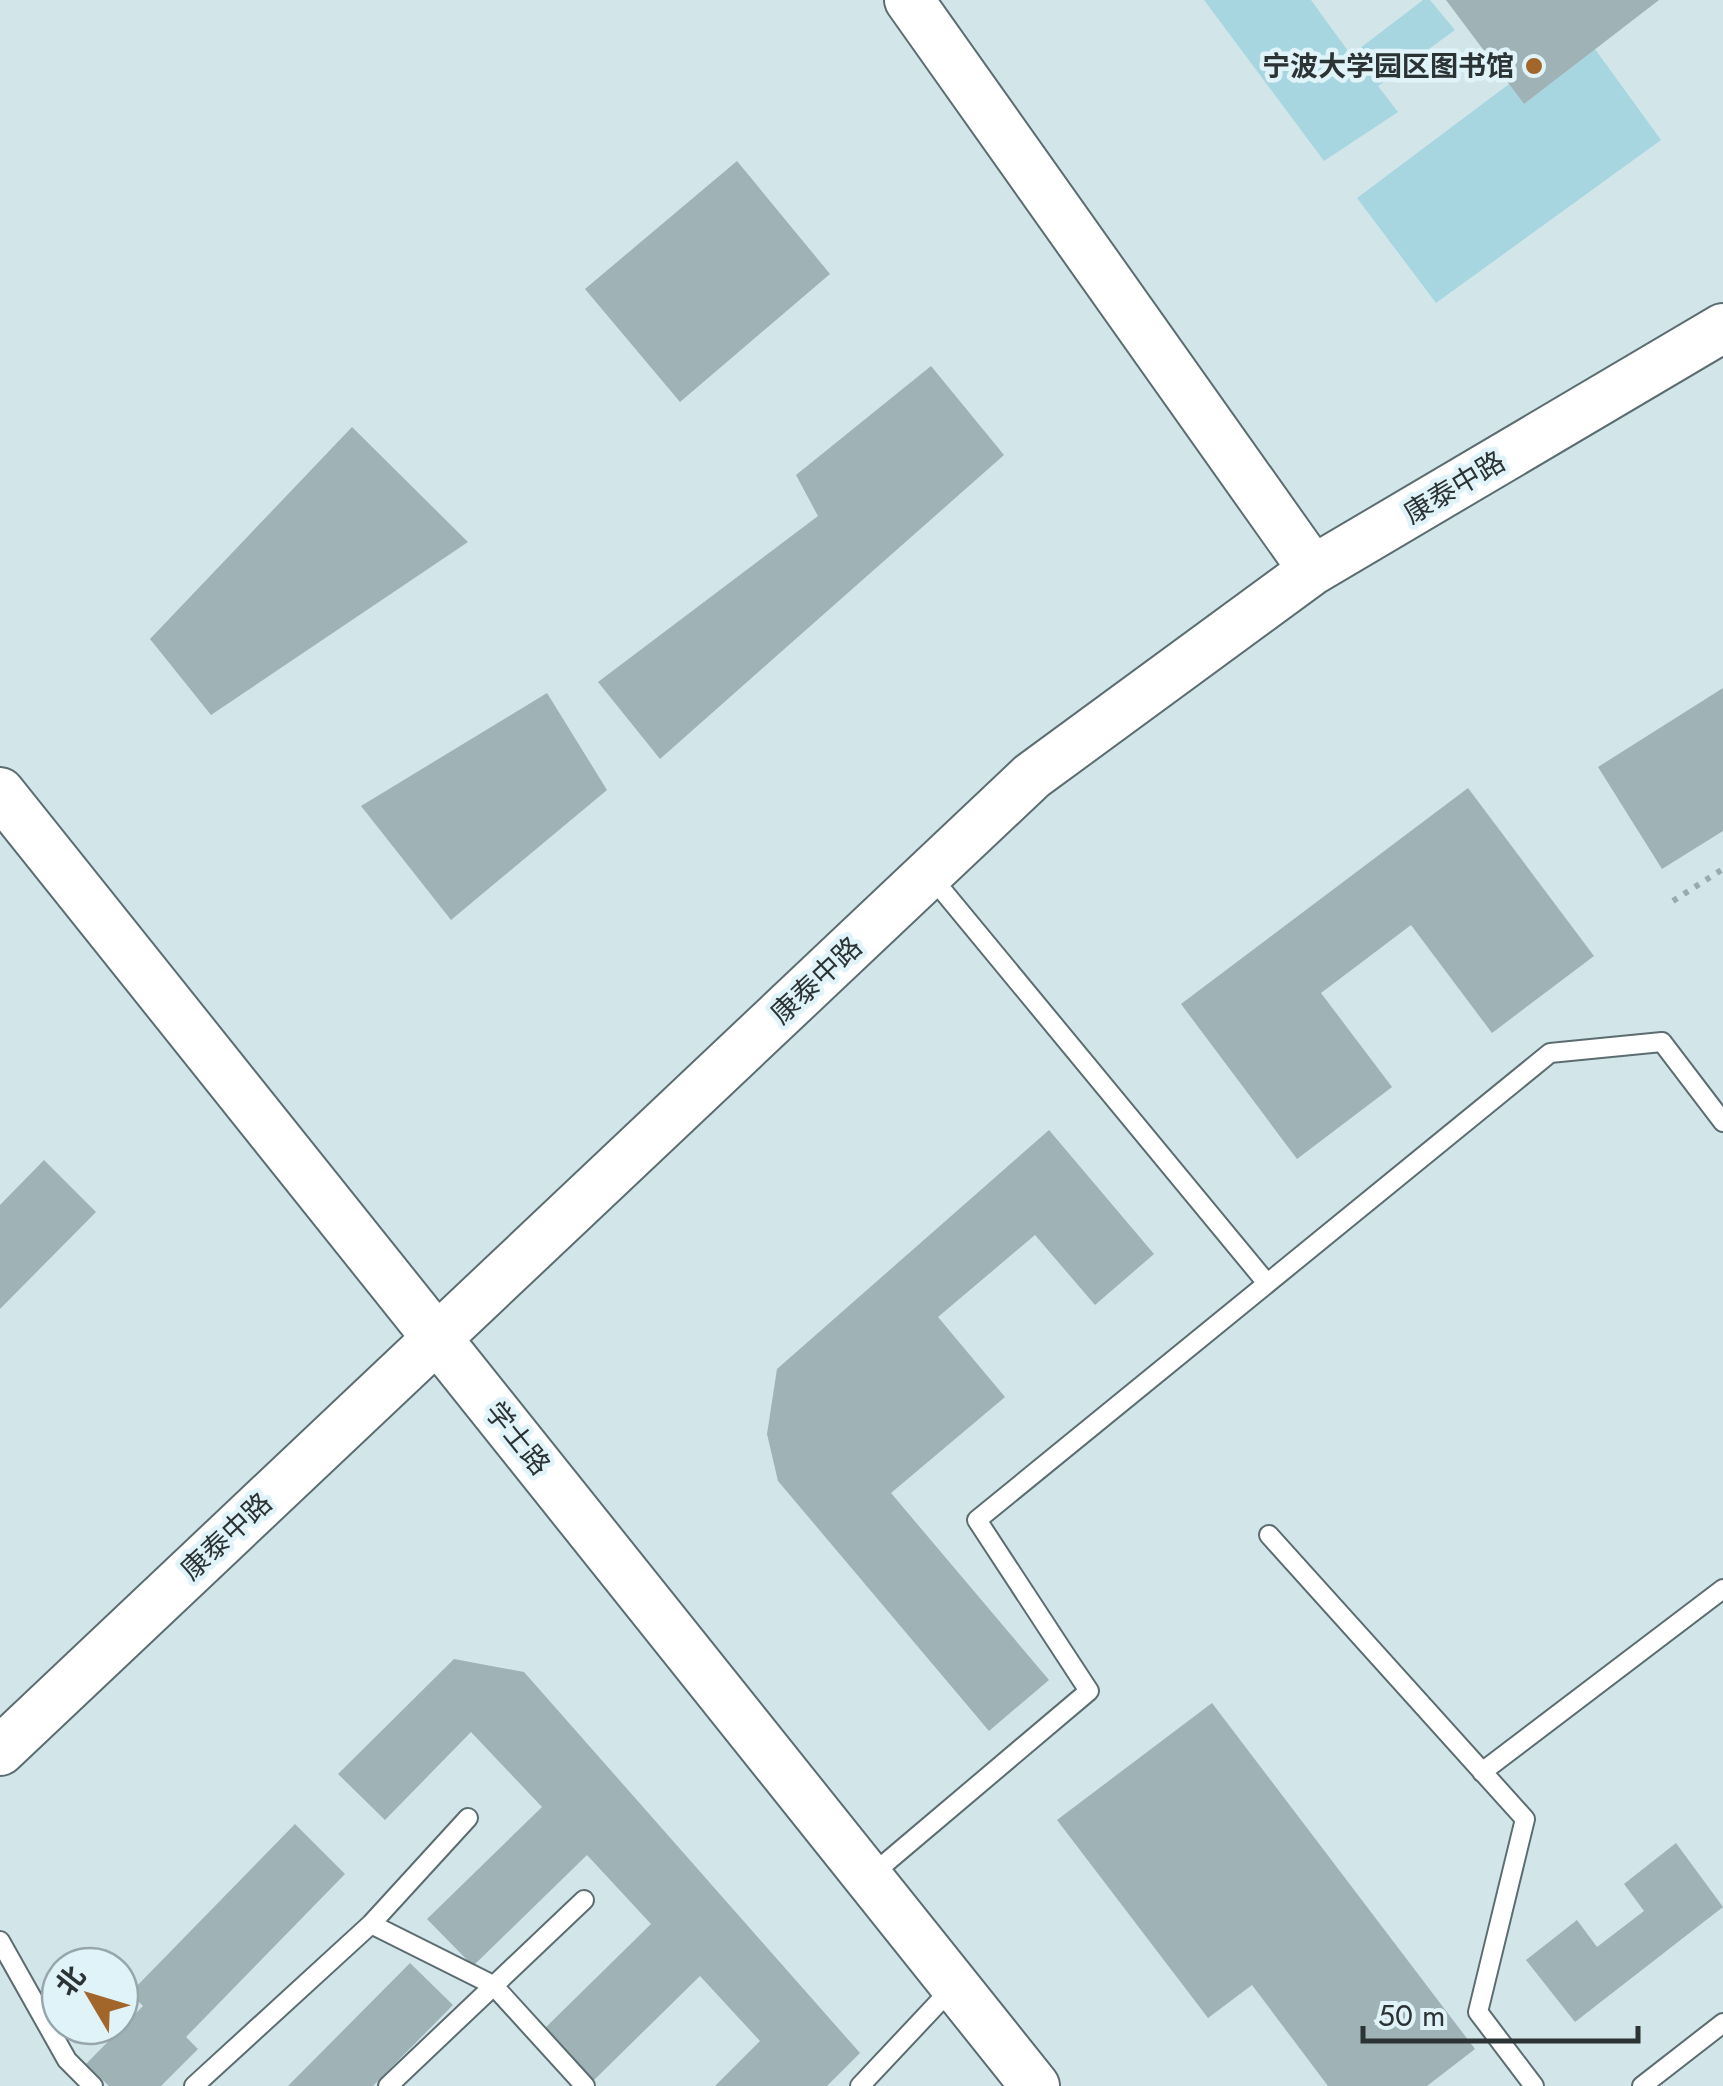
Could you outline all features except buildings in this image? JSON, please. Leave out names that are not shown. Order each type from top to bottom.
[{"type":"street","points":[[909,0],[1313,570]]},
{"type":"street","name":"康泰中路","points":[[0,1751],[1032,776],[1313,570],[1723,328]]},
{"type":"street","name":"学士路","points":[[0,792],[1035,2086]]},
{"type":"lane","points":[[929,874],[1266,1282]]},
{"type":"lane","points":[[868,1878],[1088,1692],[977,1520],[1550,1053],[1662,1042],[1723,1122]]},
{"type":"lane","points":[[1269,1536],[1525,1819],[1478,2012],[1534,2086]]},
{"type":"lane","points":[[1482,1772],[1723,1588]]},
{"type":"lane","points":[[194,2086],[371,1924],[468,1818]]},
{"type":"lane","points":[[388,2086],[584,1900]]},
{"type":"lane","points":[[371,1924],[492,1985],[585,2086]]},
{"type":"lane","points":[[0,1941],[66,2060],[94,2086]]},
{"type":"lane","points":[[860,2086],[955,1986]]},
{"type":"lane","points":[[1642,2086],[1723,2024]]},
{"type":"path","points":[[1673,901],[1723,869]]},
{"type":"shaded area","points":[[1204,0],[1311,0],[1351,55],[1423,0],[1430,0],[1455,30],[1378,86],[1398,112],[1324,161]]},
{"type":"shaded area","points":[[1595,49],[1661,140],[1436,303],[1357,198],[1509,84],[1524,104]]},
{"type":"place","name":"宁波大学园区图书馆","points":[[1534,66]]}]
